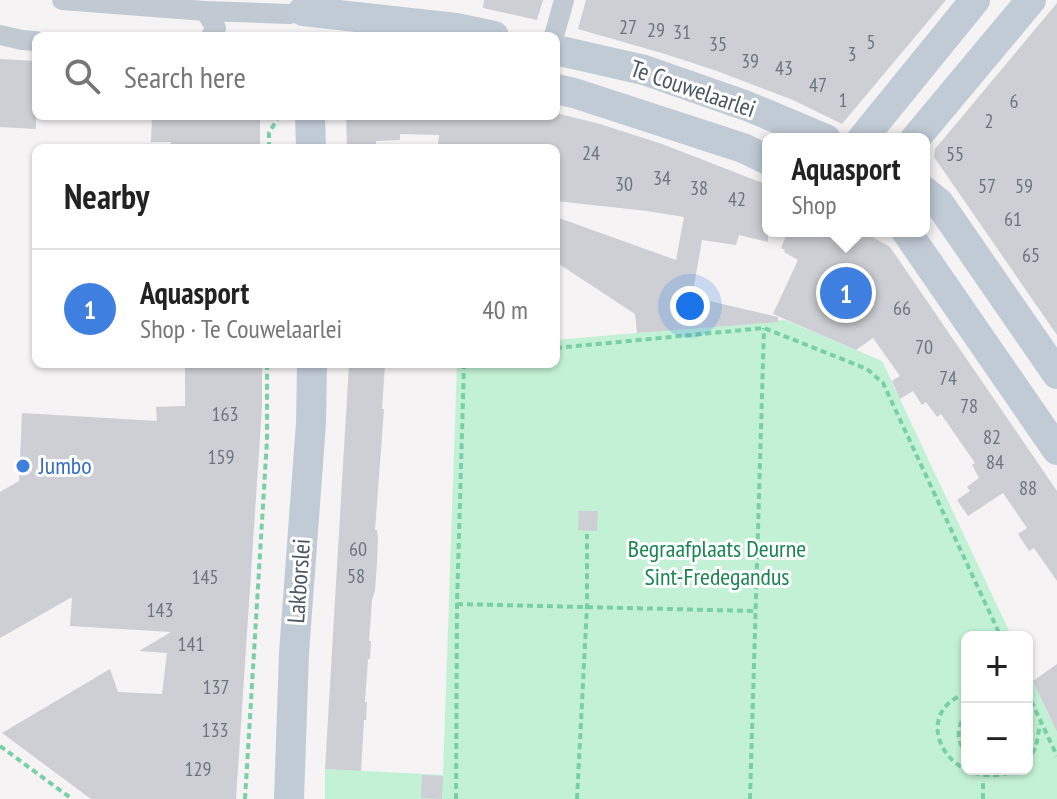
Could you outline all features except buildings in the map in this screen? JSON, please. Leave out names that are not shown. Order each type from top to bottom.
[{"type":"street","points":[[62,0],[289,14],[388,28],[456,28],[475,32]]},
{"type":"street","points":[[555,32],[564,0]]},
{"type":"street","points":[[867,133],[975,0]]},
{"type":"street","points":[[920,133],[1031,0]]},
{"type":"street","points":[[205,11],[216,28],[214,32]]},
{"type":"street","points":[[0,35],[32,41]]},
{"type":"street","name":"Te Couwelaarlei","points":[[560,51],[644,70],[747,106],[812,133]]},
{"type":"street","name":"Te Couwelaarlei","points":[[560,90],[743,148],[762,157]]},
{"type":"street","points":[[930,196],[939,203],[1057,374]]},
{"type":"street","points":[[910,237],[1057,450]]},
{"type":"street","name":"Lakborslei","points":[[289,799],[294,653],[311,423],[312,368]]},
{"type":"path","points":[[269,144],[269,133],[277,120]]},
{"type":"path","points":[[750,799],[764,328]]},
{"type":"path","points":[[560,348],[764,328],[867,369],[883,383],[998,631]]},
{"type":"path","points":[[245,799],[267,440],[267,368]]},
{"type":"path","points":[[456,799],[457,604],[464,368]]},
{"type":"path","points":[[577,799],[587,606],[587,534]]},
{"type":"path","points":[[457,604],[754,611]]},
{"type":"path","points":[[959,772],[944,755],[938,722],[947,704],[961,695]]},
{"type":"path","points":[[1032,703],[1057,756]]},
{"type":"path","points":[[961,720],[958,732],[961,745]]},
{"type":"path","points":[[1033,752],[1041,721]]},
{"type":"path","points":[[0,746],[72,799]]},
{"type":"path","points":[[971,779],[983,781],[1006,775]]},
{"type":"path","points":[[983,781],[983,799]]},
{"type":"green space","name":"Begraafplaats Deurne Sint-Fredegandus","points":[[785,320],[882,361],[1009,631],[961,631],[961,775],[1033,775],[1033,681],[1057,732],[1057,799],[325,799],[325,769],[443,775],[457,368],[560,368],[560,340]]},
{"type":"place","name":"Aquasport","points":[[846,293]]},
{"type":"place","name":"Jumbo","points":[[23,466]]}]
